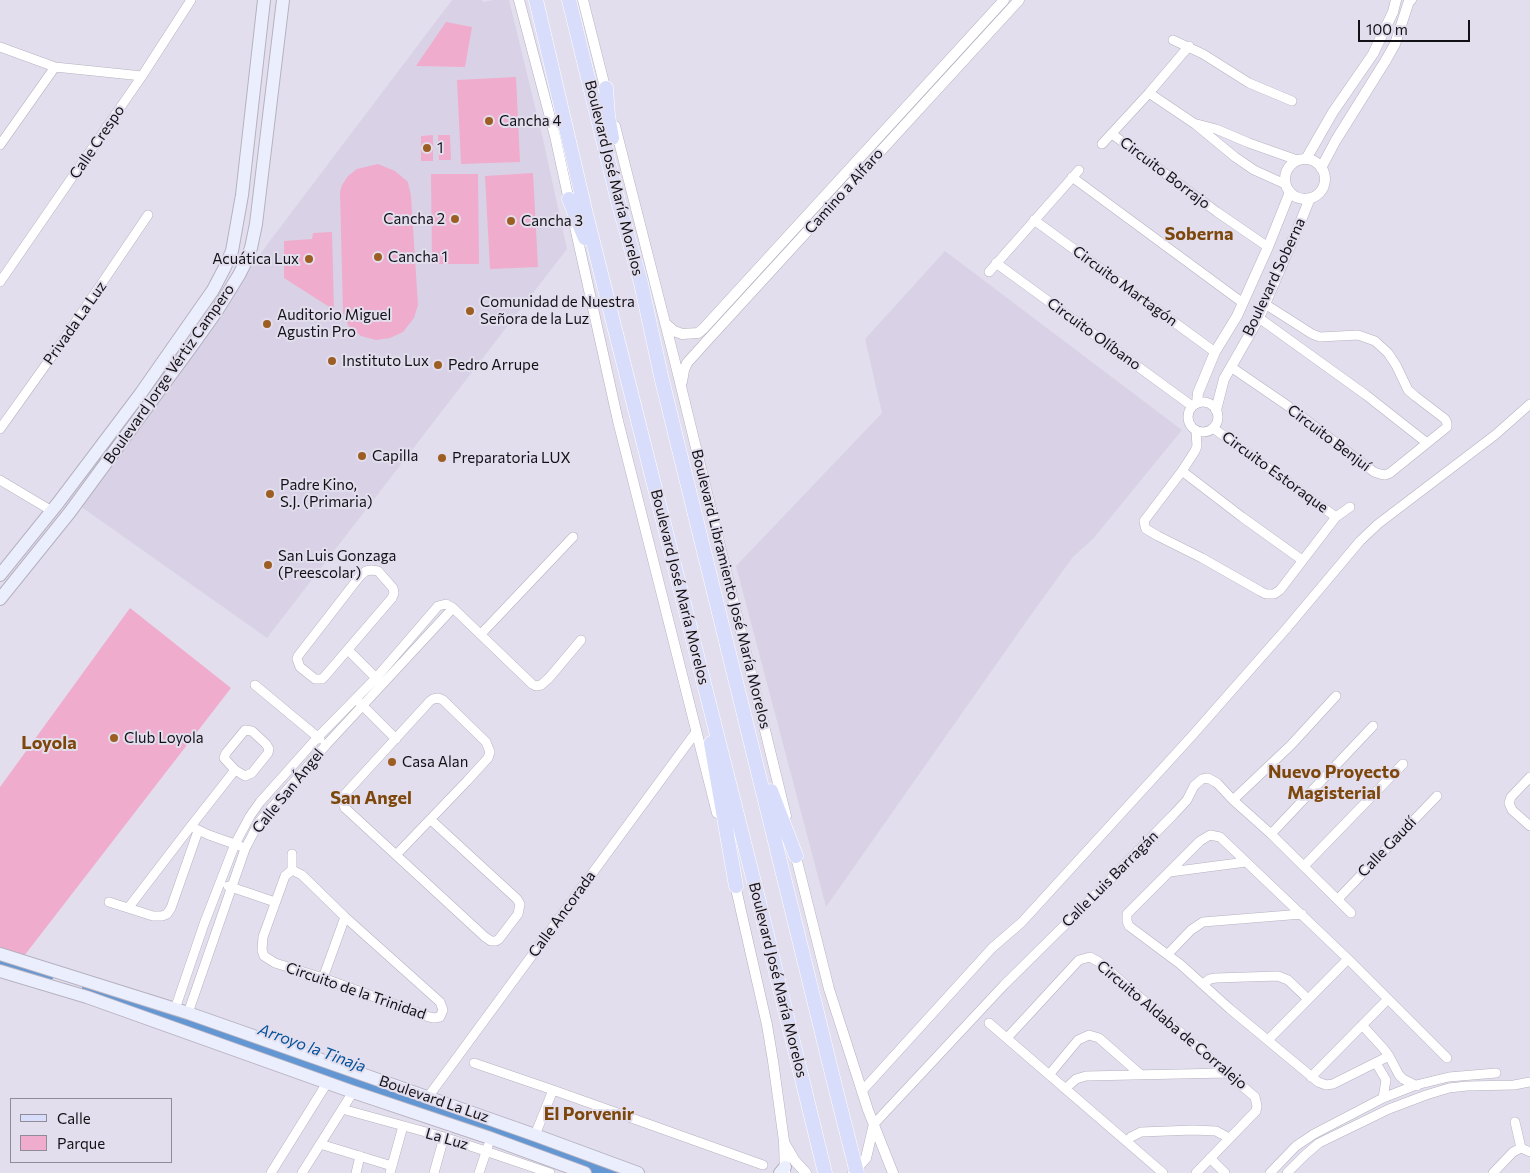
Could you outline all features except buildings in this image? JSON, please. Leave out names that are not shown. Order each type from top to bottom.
[{"type":"main road","name":"Boulevard Jorge Vértiz Campero","points":[[0,575],[52,511],[147,385],[214,290],[224,270],[232,251],[242,195],[264,0]]},
{"type":"main road","name":"Boulevard Jorge Vértiz Campero","points":[[0,599],[70,512],[194,343],[219,307],[246,261],[256,224],[283,0]]},
{"type":"main road","name":"Boulevard José María Morelos","points":[[536,0],[586,214],[825,1173]]},
{"type":"main road","name":"Boulevard José María Morelos","points":[[569,0],[619,205],[641,283],[661,376],[750,733],[855,1173]]},
{"type":"main road","points":[[606,88],[608,116],[641,283]]},
{"type":"main road","points":[[569,199],[604,286]]},
{"type":"main road","points":[[707,696],[707,724],[736,886]]},
{"type":"main road","points":[[750,733],[796,856]]},
{"type":"main road","name":"Boulevard La Luz","points":[[0,954],[188,1013],[535,1135],[629,1172]]},
{"type":"main road","name":"Boulevard La Luz","points":[[0,971],[87,998],[353,1092],[488,1144],[582,1172]]},
{"type":"street","name":"Calle Crespo","points":[[0,282],[142,76],[191,0]]},
{"type":"street","points":[[519,0],[555,136],[618,420],[736,886],[767,1025],[777,1084],[784,1141],[783,1171]]},
{"type":"street","name":"Boulevard Libramiento José María Morelos","points":[[583,0],[682,388],[829,989],[862,1092],[893,1173]]},
{"type":"street","name":"Camino a Alfaro","points":[[682,388],[684,370],[687,363],[841,195],[1004,0]]},
{"type":"street","name":"Camino a Alfaro","points":[[666,324],[674,331],[682,334],[698,333],[703,329],[832,188],[1019,0]]},
{"type":"street","points":[[1287,188],[1285,177],[1287,170],[1291,164],[1301,160],[1373,54],[1393,12],[1403,0]]},
{"type":"street","points":[[1321,168],[1395,44],[1403,0]]},
{"type":"street","points":[[1173,40],[1204,54],[1249,83],[1292,102]]},
{"type":"street","name":"Circuito Borrajo","points":[[1102,144],[1189,46]]},
{"type":"street","points":[[0,47],[55,67],[142,76]]},
{"type":"street","points":[[0,145],[55,67]]},
{"type":"street","points":[[1149,93],[1195,124],[1235,157],[1287,188],[1295,196],[1310,198],[1324,186],[1324,173],[1312,160],[1301,160],[1249,143],[1216,129],[1195,124]]},
{"type":"street","name":"Circuito Borrajo","points":[[1112,134],[1217,212],[1268,247]]},
{"type":"street","points":[[989,272],[1079,170]]},
{"type":"street","points":[[1072,177],[1243,303]]},
{"type":"street","points":[[832,188],[841,195]]},
{"type":"street","name":"Boulevard Soberna","points":[[1195,405],[1215,352],[1237,316],[1268,247],[1287,188]]},
{"type":"street","name":"Boulevard Soberna","points":[[1216,410],[1224,378],[1265,304],[1310,198]]},
{"type":"street","name":"Privada La Luz","points":[[0,429],[62,342],[148,215]]},
{"type":"street","name":"Circuito Martagón","points":[[1034,220],[1215,352]]},
{"type":"street","name":"Circuito Olíbano","points":[[996,263],[1195,405]]},
{"type":"street","name":"Circuito Benjuí","points":[[1231,367],[1288,406],[1374,472],[1390,473],[1445,430],[1447,421],[1408,390],[1396,365],[1383,347],[1375,341],[1358,335],[1320,337],[1312,334],[1265,304]]},
{"type":"street","points":[[1237,316],[1256,322],[1366,395],[1427,443]]},
{"type":"street","points":[[1208,403],[1216,410],[1218,419],[1213,428],[1205,432],[1196,431],[1189,424],[1189,410],[1195,405],[1208,403]]},
{"type":"street","points":[[862,1092],[992,948],[1022,922],[1191,738],[1360,541],[1378,524],[1495,435],[1530,404]]},
{"type":"street","name":"Circuito Estoraque","points":[[1213,428],[1336,517]]},
{"type":"street","name":"Circuito Estoraque","points":[[1196,431],[1195,452],[1144,521],[1144,526],[1146,529],[1266,594],[1274,594],[1280,590],[1336,517],[1350,507]]},
{"type":"street","points":[[1182,472],[1302,560]]},
{"type":"street","points":[[0,480],[52,511]]},
{"type":"street","points":[[481,634],[573,537]]},
{"type":"street","points":[[366,571],[378,571],[394,588],[394,593],[348,650],[322,679],[315,679],[298,664],[297,659],[300,652],[360,576],[366,571]]},
{"type":"street","name":"Calle San Ángel","points":[[175,1009],[204,924],[235,844],[250,816],[260,802],[318,737],[356,698],[379,680],[453,608],[446,604],[438,606],[379,680],[362,706],[268,811],[251,836],[245,848],[188,1013]]},
{"type":"street","points":[[453,608],[536,686],[545,682],[581,640]]},
{"type":"street","points":[[348,650],[379,680]]},
{"type":"street","points":[[255,685],[326,745]]},
{"type":"street","points":[[1234,800],[1291,745],[1336,696]]},
{"type":"street","points":[[356,698],[396,739]]},
{"type":"street","points":[[396,855],[488,758],[490,752],[488,746],[443,700],[438,698],[430,701],[345,794],[343,803],[345,808],[485,938],[491,941],[499,939],[518,914],[520,904],[517,899],[431,820]]},
{"type":"street","points":[[1271,834],[1373,726]]},
{"type":"street","points":[[248,730],[252,731],[268,746],[268,753],[249,775],[241,775],[235,770],[225,761],[224,756],[242,733],[248,730]]},
{"type":"street","name":"Calle Ancorada","points":[[428,1097],[696,732]]},
{"type":"street","points":[[1304,866],[1403,764]]},
{"type":"street","points":[[129,908],[195,828],[235,770]]},
{"type":"street","points":[[1530,777],[1511,797],[1509,803],[1512,810],[1530,826]]},
{"type":"street","name":"Calle Luis Barragán","points":[[874,1124],[1004,985],[1174,814],[1187,800],[1194,786],[1204,778],[1217,783],[1351,913]]},
{"type":"street","name":"Calle Gaudí","points":[[1338,899],[1437,796]]},
{"type":"street","points":[[195,828],[245,848]]},
{"type":"street","points":[[109,902],[153,916],[167,914],[171,908],[195,828]]},
{"type":"street","points":[[1389,1056],[1333,1084],[1322,1084],[1311,1077],[1230,1009],[1168,954],[1129,926],[1126,921],[1127,914],[1200,841],[1210,835],[1220,837],[1302,914],[1447,1058]]},
{"type":"street","points":[[292,854],[292,870]]},
{"type":"street","points":[[1170,872],[1246,862]]},
{"type":"street","name":"Circuito de la Trinidad","points":[[292,870],[302,875],[345,917],[440,1002],[442,1014],[437,1018],[429,1017],[323,978],[275,963],[264,956],[262,950],[263,937],[284,876],[292,870]]},
{"type":"street","points":[[220,883],[275,902]]},
{"type":"street","points":[[1168,954],[1191,930],[1203,922],[1302,914]]},
{"type":"street","points":[[323,978],[345,917]]},
{"type":"street","name":"Circuito Aldaba de Corralejo","points":[[1008,1038],[1080,960],[1090,957],[1099,962],[1253,1094],[1257,1101],[1256,1111],[1210,1158],[1201,1171]]},
{"type":"street","points":[[1268,1040],[1348,959]]},
{"type":"street","points":[[1203,984],[1216,978],[1278,976],[1288,980],[1308,999]]},
{"type":"street","points":[[1311,1077],[1388,998]]},
{"type":"street","points":[[990,1023],[1162,1173]]},
{"type":"street","points":[[1362,1025],[1384,1048],[1399,1075],[1416,1085],[1426,1095]]},
{"type":"street","points":[[1049,1075],[1078,1040],[1088,1035],[1100,1038],[1141,1075]]},
{"type":"street","points":[[474,1063],[763,1165]]},
{"type":"street","points":[[1376,1063],[1386,1080],[1383,1098]]},
{"type":"street","points":[[1065,1089],[1082,1076],[1227,1073]]},
{"type":"street","points":[[1270,1173],[1296,1146],[1314,1134],[1383,1098],[1416,1085],[1456,1076],[1496,1073]]},
{"type":"street","points":[[1386,1080],[1399,1075]]},
{"type":"street","points":[[1287,1173],[1319,1143],[1389,1109],[1426,1095],[1449,1088],[1514,1085],[1530,1082]]},
{"type":"street","points":[[271,1173],[327,1083]]},
{"type":"street","points":[[535,1135],[554,1090]]},
{"type":"street","points":[[302,1173],[353,1092]]},
{"type":"street","name":"La Luz","points":[[342,1109],[444,1137],[488,1144],[528,1169],[550,1173]]},
{"type":"street","points":[[1515,1122],[1521,1148]]},
{"type":"street","points":[[855,1173],[866,1158],[874,1124]]},
{"type":"street","points":[[320,1144],[360,1156],[391,1169],[403,1126]]},
{"type":"street","points":[[1126,1142],[1135,1134],[1141,1132],[1216,1130],[1229,1138]]},
{"type":"street","points":[[434,1173],[444,1137]]},
{"type":"street","points":[[784,1141],[795,1161],[806,1173]]},
{"type":"street","points":[[479,1173],[488,1144]]},
{"type":"street","points":[[1521,1148],[1530,1152]]},
{"type":"street","points":[[1493,1173],[1513,1152],[1521,1148]]},
{"type":"street","points":[[356,1173],[360,1156]]},
{"type":"street","points":[[1210,1158],[1225,1173]]},
{"type":"shaded area","name":"Instituto Lux","points":[[452,0],[482,0],[483,2],[509,0],[543,139],[567,249],[267,638],[80,506],[269,242]]},
{"type":"shaded area","points":[[945,251],[1182,430],[1093,539],[1073,557],[826,907],[736,566],[882,413],[865,339]]},
{"type":"green space","points":[[446,22],[472,27],[465,67],[416,66]]},
{"type":"green space","name":"Cancha 4","points":[[516,77],[520,162],[461,164],[457,80]]},
{"type":"green space","name":"1","points":[[433,135],[433,161],[421,161],[421,136]]},
{"type":"green space","points":[[438,135],[450,135],[451,160],[439,160]]},
{"type":"green space","name":"Cancha 1","points":[[378,164],[395,171],[408,182],[411,196],[418,305],[414,318],[403,332],[390,338],[376,340],[361,336],[349,327],[343,313],[340,192],[348,176],[357,169]]},
{"type":"green space","name":"Cancha 3","points":[[533,173],[538,267],[490,269],[485,176]]},
{"type":"green space","name":"Cancha 2","points":[[431,174],[478,174],[479,264],[432,264]]},
{"type":"green space","name":"Acuática Lux","points":[[332,232],[334,310],[284,278],[284,241],[312,239],[313,233]]},
{"type":"green space","name":"Club Loyola","points":[[130,608],[231,688],[24,956],[0,949],[0,787]]},
{"type":"waterway","name":"Arroyo la Tinaja","points":[[0,961],[47,975]]},
{"type":"waterway","name":"Arroyo la Tinaja","points":[[89,988],[612,1173]]},
{"type":"place","name":"Cancha 4","points":[[489,121]]},
{"type":"place","name":"1","points":[[427,148]]},
{"type":"place","name":"Cancha 2","points":[[455,219]]},
{"type":"place","name":"Cancha 3","points":[[511,221]]},
{"type":"place","name":"Cancha 1","points":[[378,257]]},
{"type":"place","name":"Acuática Lux","points":[[309,259]]},
{"type":"place","name":"Comunidad de Nuestra Señora de la Luz","points":[[470,311]]},
{"type":"place","name":"Auditorio Miguel Agustin Pro","points":[[267,324]]},
{"type":"place","name":"Instituto Lux","points":[[332,361]]},
{"type":"place","name":"Pedro Arrupe","points":[[438,365]]},
{"type":"place","name":"Capilla","points":[[362,456]]},
{"type":"place","name":"Preparatoria LUX","points":[[442,458]]},
{"type":"place","name":"Padre Kino, S.J. (Primaria)","points":[[270,494]]},
{"type":"place","name":"San Luis Gonzaga (Preescolar)","points":[[268,565]]},
{"type":"place","name":"Club Loyola","points":[[114,738]]},
{"type":"place","name":"Casa Alan","points":[[392,762]]},
{"type":"district","name":"Soberna","points":[[1199,234]]},
{"type":"district","name":"Loyola","points":[[49,743]]},
{"type":"district","name":"Nuevo Proyecto Magisterial","points":[[1334,782]]},
{"type":"district","name":"San Angel","points":[[371,798]]},
{"type":"district","name":"El Porvenir","points":[[589,1114]]}]
